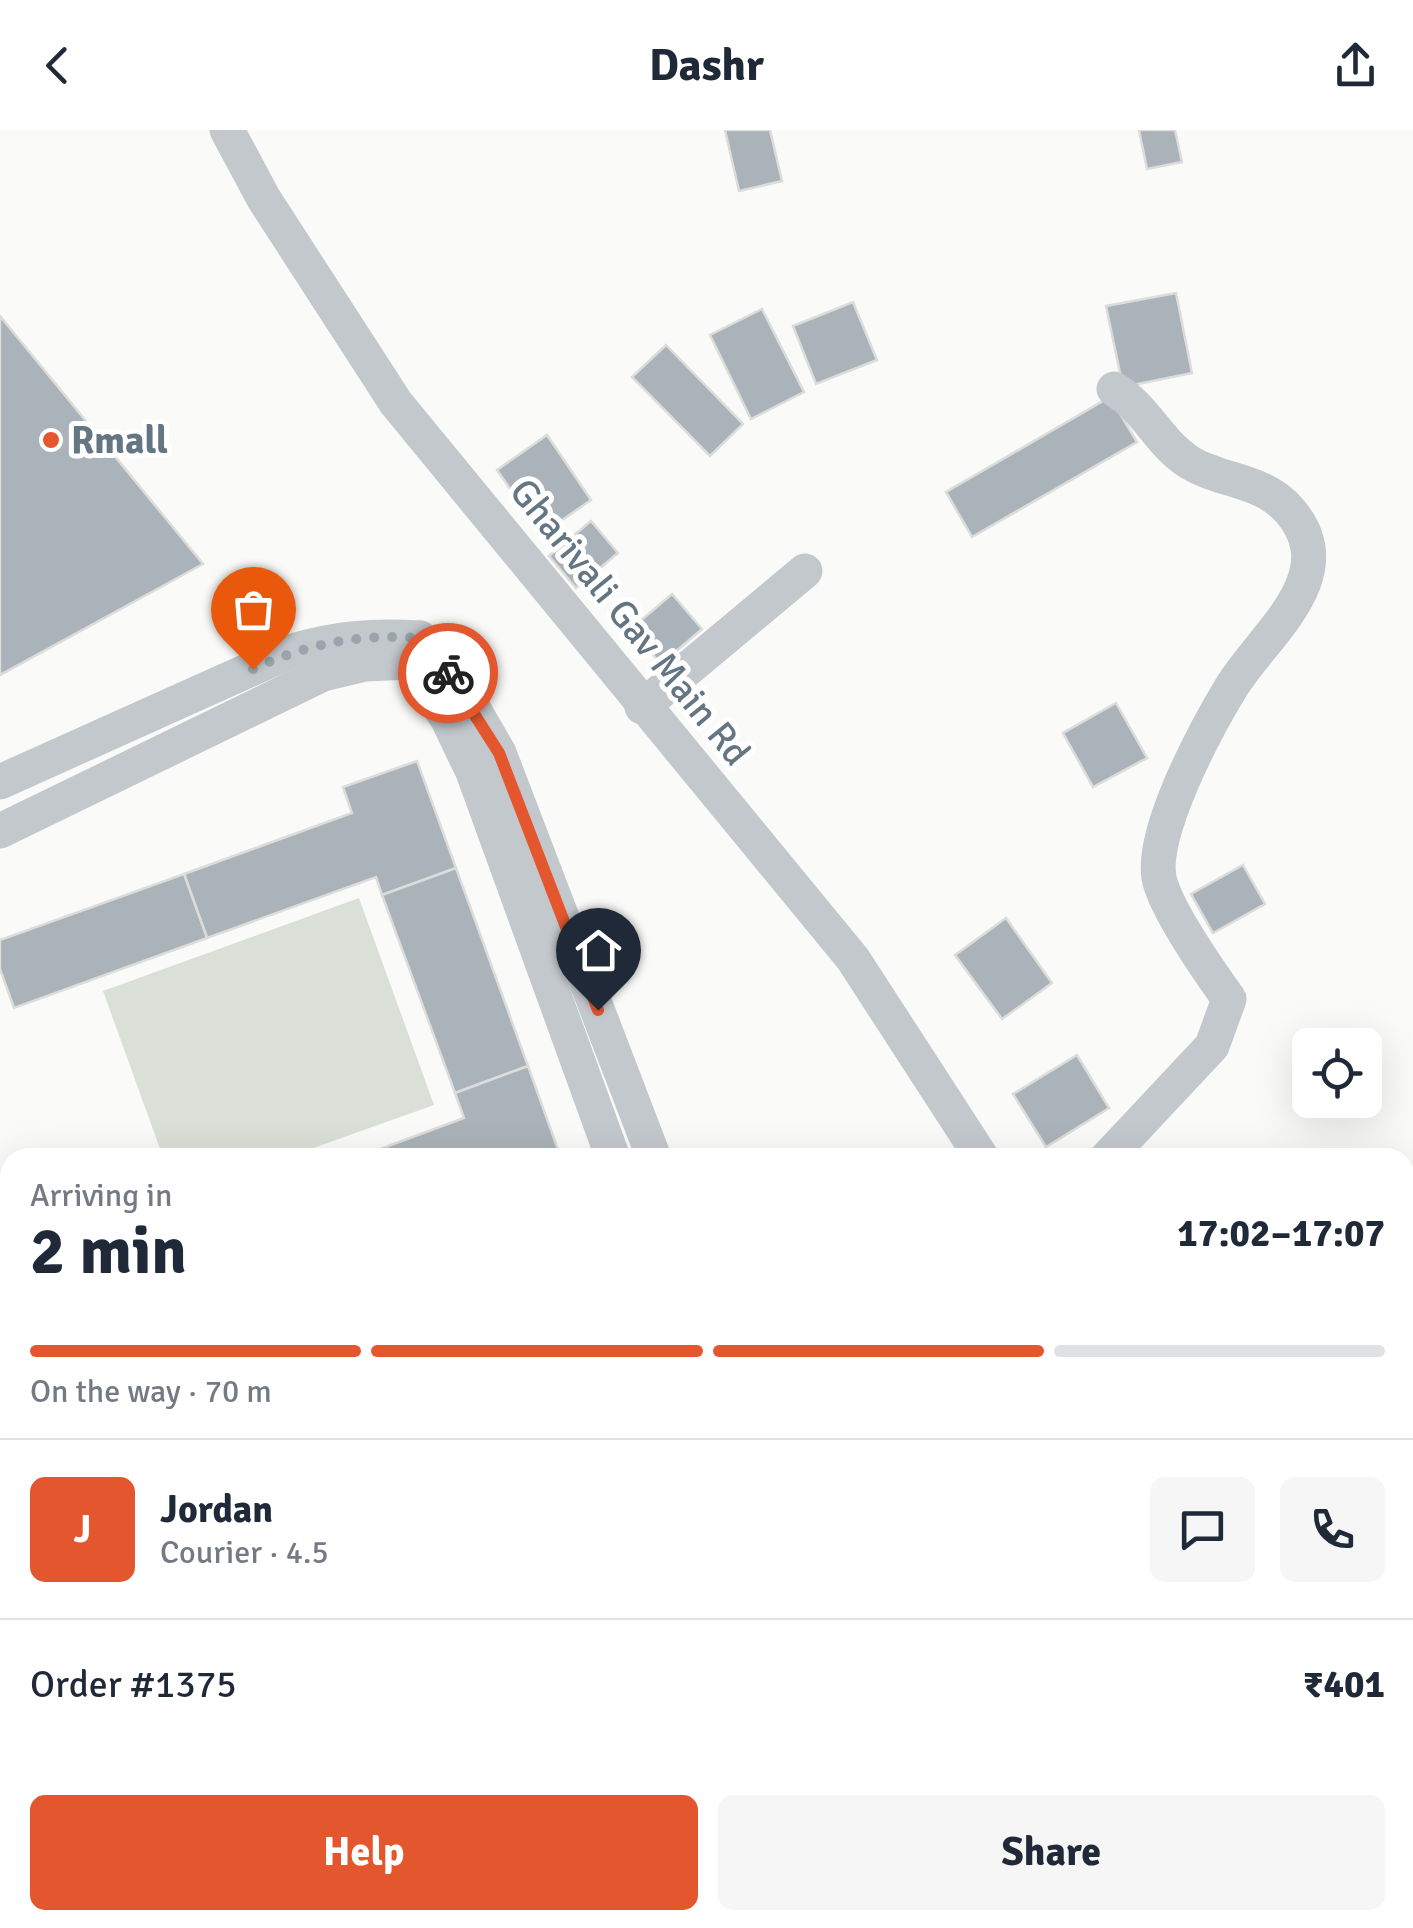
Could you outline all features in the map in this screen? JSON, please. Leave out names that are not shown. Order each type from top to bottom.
[{"type":"street","name":"Gharivali Gav Main Rd","points":[[227,130],[264,199],[396,402],[853,960],[912,1043],[976,1148]]},
{"type":"street","points":[[1114,389],[1138,403],[1163,438],[1190,462],[1264,489],[1288,508],[1305,532],[1308,566],[1297,605],[1232,685],[1163,823],[1159,881],[1229,1000],[1212,1046],[1117,1148]]},
{"type":"street","points":[[642,707],[738,623],[806,571]]},
{"type":"street","points":[[0,782],[289,652],[327,640],[372,635],[415,650],[465,694],[499,753],[650,1148]]},
{"type":"street","points":[[0,832],[323,674],[415,650]]},
{"type":"street","points":[[415,650],[473,772],[609,1148]]},
{"type":"shaded area","points":[[359,898],[434,1105],[313,1148],[160,1148],[103,991]]},
{"type":"building","points":[[725,130],[770,130],[782,181],[739,191]]},
{"type":"building","points":[[1139,130],[1175,130],[1182,162],[1147,169]]},
{"type":"building","points":[[1176,293],[1192,373],[1123,387],[1106,306]]},
{"type":"building","points":[[853,302],[877,360],[816,384],[793,326]]},
{"type":"building","points":[[762,309],[804,392],[751,419],[710,335]]},
{"type":"building","name":"Rmall","points":[[0,316],[203,564],[0,675]]},
{"type":"building","points":[[666,345],[743,424],[710,456],[632,377]]},
{"type":"building","points":[[1110,397],[1137,442],[972,537],[946,492]]},
{"type":"building","points":[[547,435],[591,500],[542,534],[497,470]]},
{"type":"building","points":[[591,521],[618,553],[576,588],[549,556]]},
{"type":"building","points":[[672,594],[702,629],[661,664],[631,629]]},
{"type":"building","points":[[1116,703],[1147,758],[1093,787],[1063,733]]},
{"type":"building","points":[[417,761],[456,868],[382,895],[376,877],[207,938],[184,874],[352,813],[343,787]]},
{"type":"building","points":[[1243,865],[1265,904],[1213,933],[1191,894]]},
{"type":"building","points":[[456,868],[528,1066],[455,1093],[382,895]]},
{"type":"building","points":[[184,874],[207,938],[14,1008],[0,969],[0,940]]},
{"type":"building","points":[[1006,918],[1052,983],[1002,1019],[955,955]]},
{"type":"building","points":[[1077,1055],[1109,1108],[1046,1147],[1013,1094]]},
{"type":"building","points":[[528,1066],[557,1148],[383,1148],[464,1118],[455,1093]]},
{"type":"way so far","points":[[253,669],[327,640],[372,635],[420,638],[448,673]]},
{"type":"place","name":"Rmall","points":[[51,440]]},
{"type":"route","points":[[448,673],[465,694],[499,753],[598,1010]]}]
